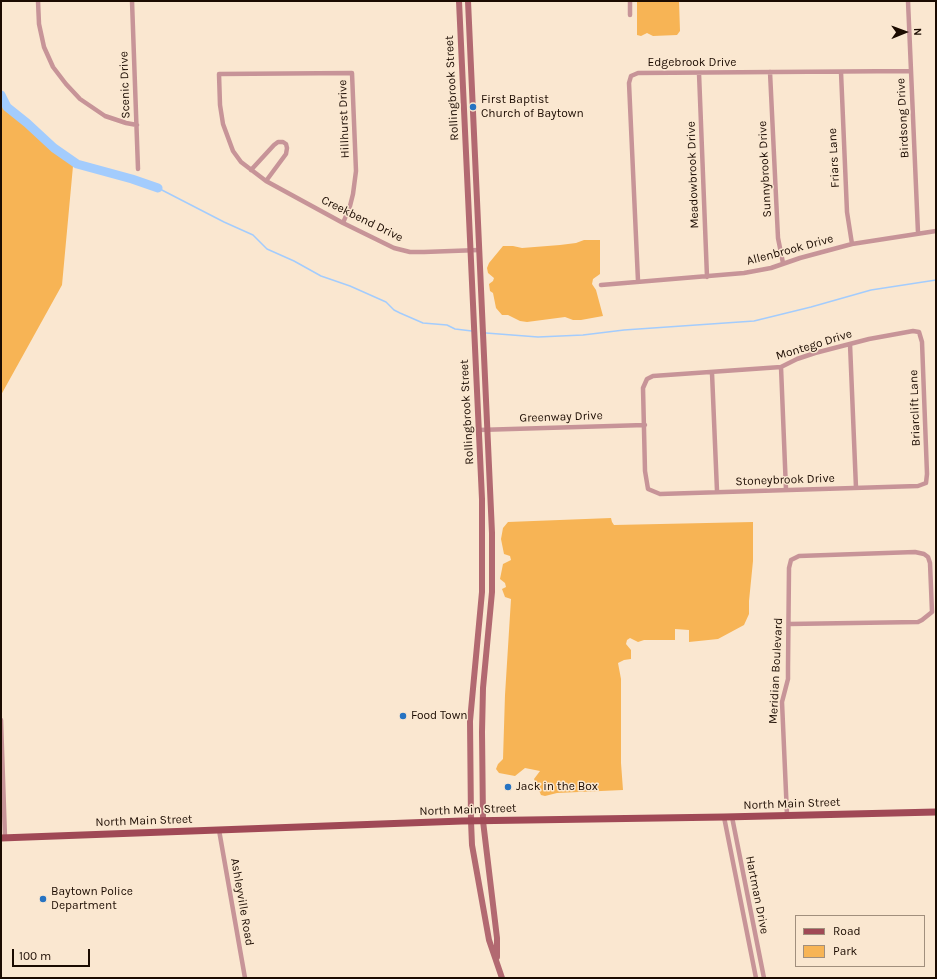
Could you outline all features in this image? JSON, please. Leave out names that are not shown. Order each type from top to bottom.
[{"type":"main road","name":"Rollingbrook Street","points":[[459,1],[482,499],[482,592],[470,721],[471,821],[472,845],[489,940],[497,961]]},
{"type":"main road","name":"Rollingbrook Street","points":[[468,1],[492,533],[492,592],[483,695],[483,821],[497,938],[497,961]]},
{"type":"main road","points":[[462,81],[472,81]]},
{"type":"main road","points":[[467,167],[476,166]]},
{"type":"main road","name":"North Main Street","points":[[3,838],[471,821],[936,812]]},
{"type":"main road","points":[[497,961],[502,978]]},
{"type":"street","points":[[38,1],[39,24],[44,47],[53,67],[66,84],[80,99],[105,116],[126,124],[137,125]]},
{"type":"street","name":"Scenic Drive","points":[[132,1],[138,169]]},
{"type":"street","points":[[630,1],[630,15]]},
{"type":"street","name":"Birdsong Drive","points":[[908,1],[918,233]]},
{"type":"street","name":"Edgebrook Drive","points":[[638,281],[629,83],[631,76],[638,73],[910,71]]},
{"type":"street","name":"Sunnybrook Drive","points":[[770,72],[778,238],[783,263]]},
{"type":"street","name":"Friars Lane","points":[[840,72],[847,212],[852,244]]},
{"type":"street","name":"Hillhurst Drive","points":[[219,74],[352,73],[356,171],[350,206],[343,223]]},
{"type":"street","name":"Meadowbrook Drive","points":[[699,73],[707,277]]},
{"type":"street","name":"Creekbend Drive","points":[[219,74],[222,124],[233,151],[241,162],[266,181],[343,223],[394,248],[410,252],[479,250]]},
{"type":"street","points":[[251,170],[278,142],[283,142],[286,144],[286,154],[266,181]]},
{"type":"street","name":"Allenbrook Drive","points":[[601,285],[744,273],[771,268],[783,263],[852,244],[936,231]]},
{"type":"street","name":"Montego Drive","points":[[645,425],[643,388],[647,379],[653,376],[781,367],[797,359],[850,344],[913,330],[919,332]]},
{"type":"street","name":"Briarclift Lane","points":[[919,332],[922,342],[927,474],[926,483]]},
{"type":"street","points":[[850,344],[856,488]]},
{"type":"street","points":[[781,367],[786,490]]},
{"type":"street","points":[[712,372],[717,491]]},
{"type":"street","name":"Greenway Drive","points":[[478,430],[645,425]]},
{"type":"street","name":"Stoneybrook Drive","points":[[645,425],[645,471],[647,486],[648,489],[660,494],[717,491],[918,486],[926,483]]},
{"type":"street","name":"Meridian Boulevard","points":[[787,815],[782,702],[788,679],[789,568],[791,560],[799,556],[915,552],[924,554],[928,557],[930,563],[932,612],[918,622],[789,624]]},
{"type":"street","points":[[1,720],[3,838]]},
{"type":"street","name":"Hartman Drive","points":[[728,817],[747,893],[764,978]]},
{"type":"street","name":"Hartman Drive","points":[[728,817],[740,894],[756,978]]},
{"type":"street","name":"Ashleyville Road","points":[[219,830],[245,978]]},
{"type":"street","points":[[740,894],[747,893]]},
{"type":"street","points":[[753,962],[760,961]]},
{"type":"green space","points":[[637,1],[679,1],[680,31],[677,35],[653,36],[647,33],[641,36],[637,35]]},
{"type":"green space","points":[[1,104],[73,166],[62,285],[1,395]]},
{"type":"green space","points":[[584,240],[600,240],[600,274],[593,279],[592,284],[596,290],[603,316],[581,320],[573,320],[565,317],[527,322],[520,321],[508,315],[502,315],[496,308],[493,293],[490,291],[489,284],[494,278],[488,273],[487,268],[489,263],[503,246],[522,248],[576,243]]},
{"type":"green space","points":[[611,518],[614,525],[753,522],[753,561],[749,614],[744,625],[718,639],[689,642],[689,630],[675,629],[675,640],[644,640],[638,642],[630,638],[627,640],[626,644],[631,650],[631,659],[618,663],[621,679],[621,763],[623,790],[557,793],[545,796],[541,795],[534,779],[540,771],[525,768],[515,776],[499,773],[496,769],[498,764],[503,759],[511,599],[505,597],[502,589],[506,587],[505,583],[500,579],[503,564],[511,560],[510,556],[504,554],[501,539],[503,528],[508,522]]},
{"type":"waterway","points":[[1,95],[7,107],[54,148],[77,164],[132,179],[158,188]]},
{"type":"waterway","points":[[158,188],[224,222],[253,235],[267,249],[294,261],[321,276],[350,286],[386,302],[394,310],[400,313],[423,323],[447,325],[455,329],[472,331]]},
{"type":"waterway","points":[[486,333],[538,337],[583,335],[624,330],[754,321],[871,290],[936,280]]},
{"type":"place","name":"First Baptist Church of Baytown","points":[[473,107]]},
{"type":"place","name":"Food Town","points":[[403,716]]},
{"type":"place","name":"Jack in the Box","points":[[508,787]]},
{"type":"place","name":"Baytown Police Department","points":[[43,899]]}]
